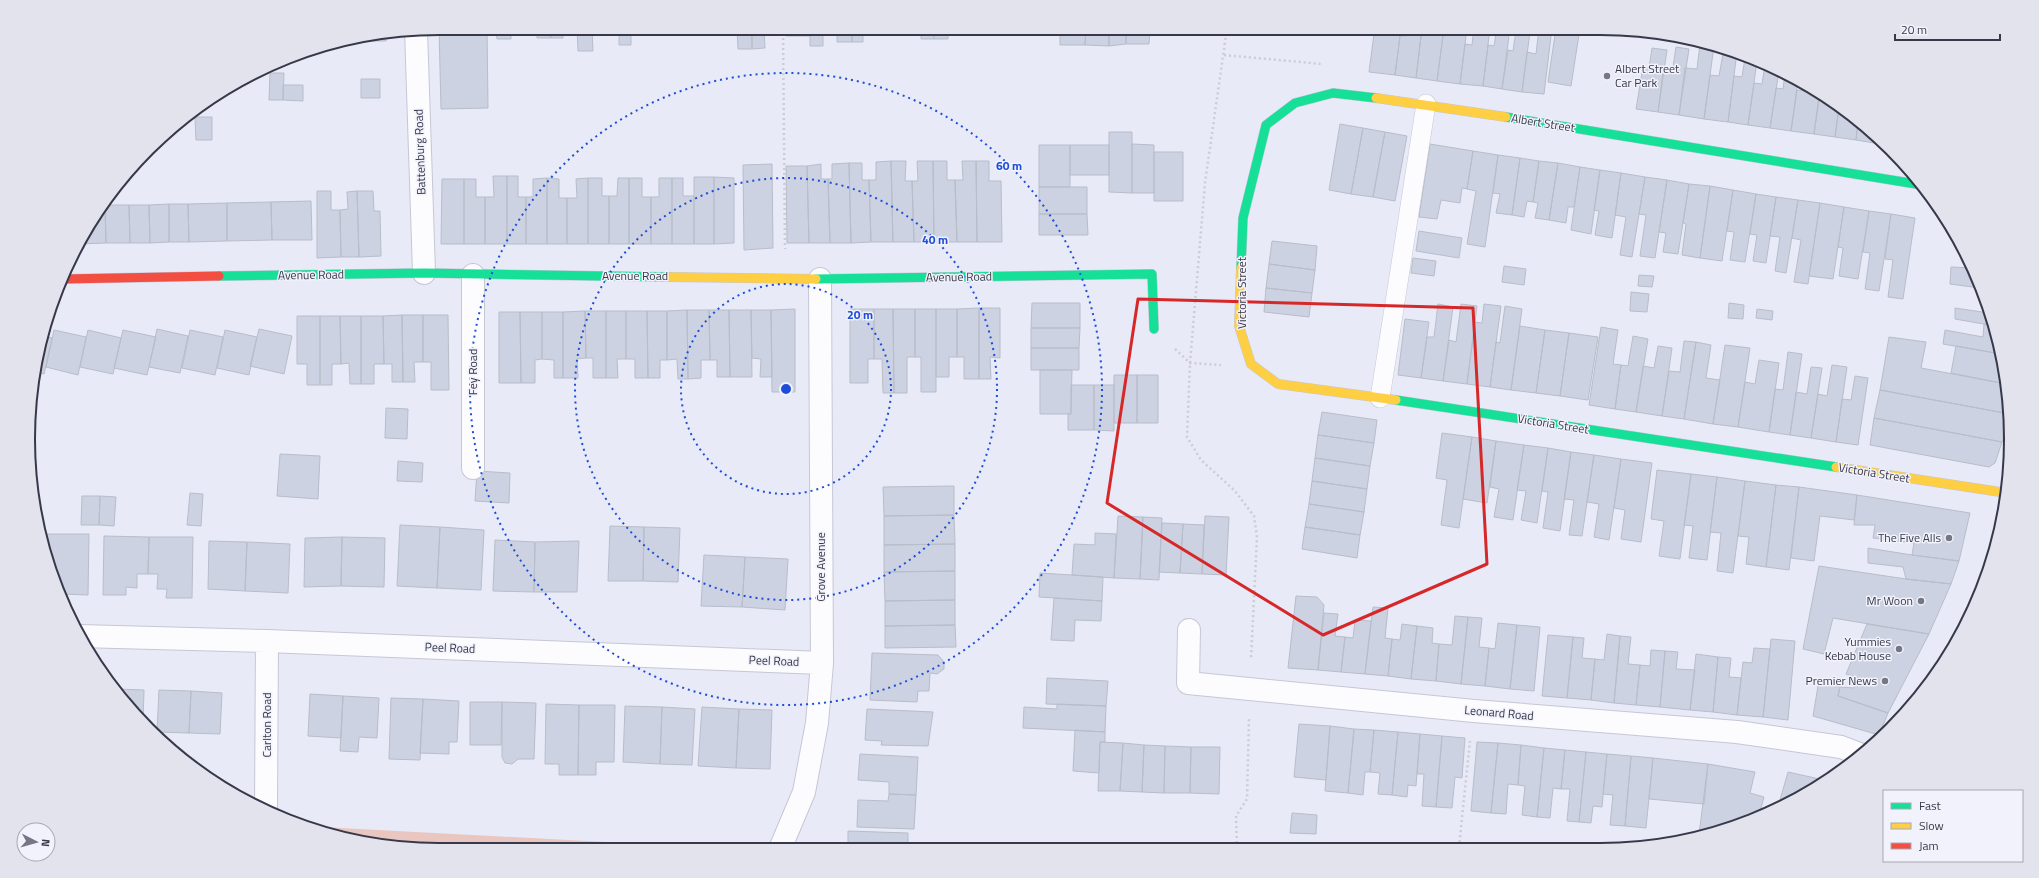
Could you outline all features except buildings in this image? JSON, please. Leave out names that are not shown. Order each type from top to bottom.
[{"type":"street","name":"Battenburg Road","points":[[416,36],[424,273]]},
{"type":"street","name":"Albert Street","points":[[1242,218],[1266,125],[1295,103],[1333,93],[1426,104],[1913,184]]},
{"type":"street","name":"Victoria Street","points":[[1242,218],[1239,326],[1251,364],[1278,384],[1380,398],[2001,492]]},
{"type":"street","name":"Avenue Road","points":[[68,279],[424,273],[473,275],[785,277],[820,279],[1152,274],[1154,329]]},
{"type":"street","name":"Fey Road","points":[[473,275],[473,468]]},
{"type":"street","name":"Grove Avenue","points":[[783,843],[804,792],[817,723],[822,663],[820,279]]},
{"type":"street","name":"Leonard Road","points":[[1189,630],[1188,684],[1737,732],[1841,747],[1856,752]]},
{"type":"street","name":"Peel Road","points":[[86,636],[267,641],[822,663]]},
{"type":"street","name":"Carlton Road","points":[[266,804],[267,641]]},
{"type":"lane","points":[[1380,398],[1426,104]]},
{"type":"path","points":[[783,35],[785,277]]},
{"type":"path","points":[[1226,35],[1205,183],[1190,363],[1186,437],[1201,460],[1235,491],[1254,516],[1257,537],[1247,799],[1236,816],[1237,843]]},
{"type":"path","points":[[1224,55],[1323,64],[1333,93]]},
{"type":"path","points":[[1154,329],[1190,363],[1233,366],[1251,364]]},
{"type":"path","points":[[1459,843],[1474,710]]},
{"type":"highlighted area","points":[[1138,299],[1473,308],[1487,564],[1323,635],[1107,503]]},
{"type":"shaded area","points":[[328,827],[625,843],[413,842],[386,840]]},
{"type":"traffic: fast","points":[[1241,268],[1243,218],[1266,125],[1295,103],[1333,93],[1376,98]]},
{"type":"traffic: fast","points":[[1506,117],[1913,184]]},
{"type":"traffic: fast","points":[[219,276],[424,273],[668,277]]},
{"type":"traffic: fast","points":[[816,279],[1152,274],[1154,329]]},
{"type":"traffic: fast","points":[[1396,400],[1836,467]]},
{"type":"traffic: slow","points":[[1376,98],[1506,117]]},
{"type":"traffic: slow","points":[[1241,268],[1239,326],[1251,364],[1278,384],[1396,400]]},
{"type":"traffic: slow","points":[[668,277],[816,279]]},
{"type":"traffic: slow","points":[[1836,467],[2001,492]]},
{"type":"traffic: jam","points":[[68,279],[219,276]]},
{"type":"place","name":"Albert Street Car Park","points":[[1607,76]]},
{"type":"place","name":"The Five Alls","points":[[1949,538]]},
{"type":"place","name":"Mr Woon","points":[[1921,601]]},
{"type":"place","name":"Yummies Kebab House","points":[[1899,649]]},
{"type":"place","name":"Premier News","points":[[1885,681]]}]
